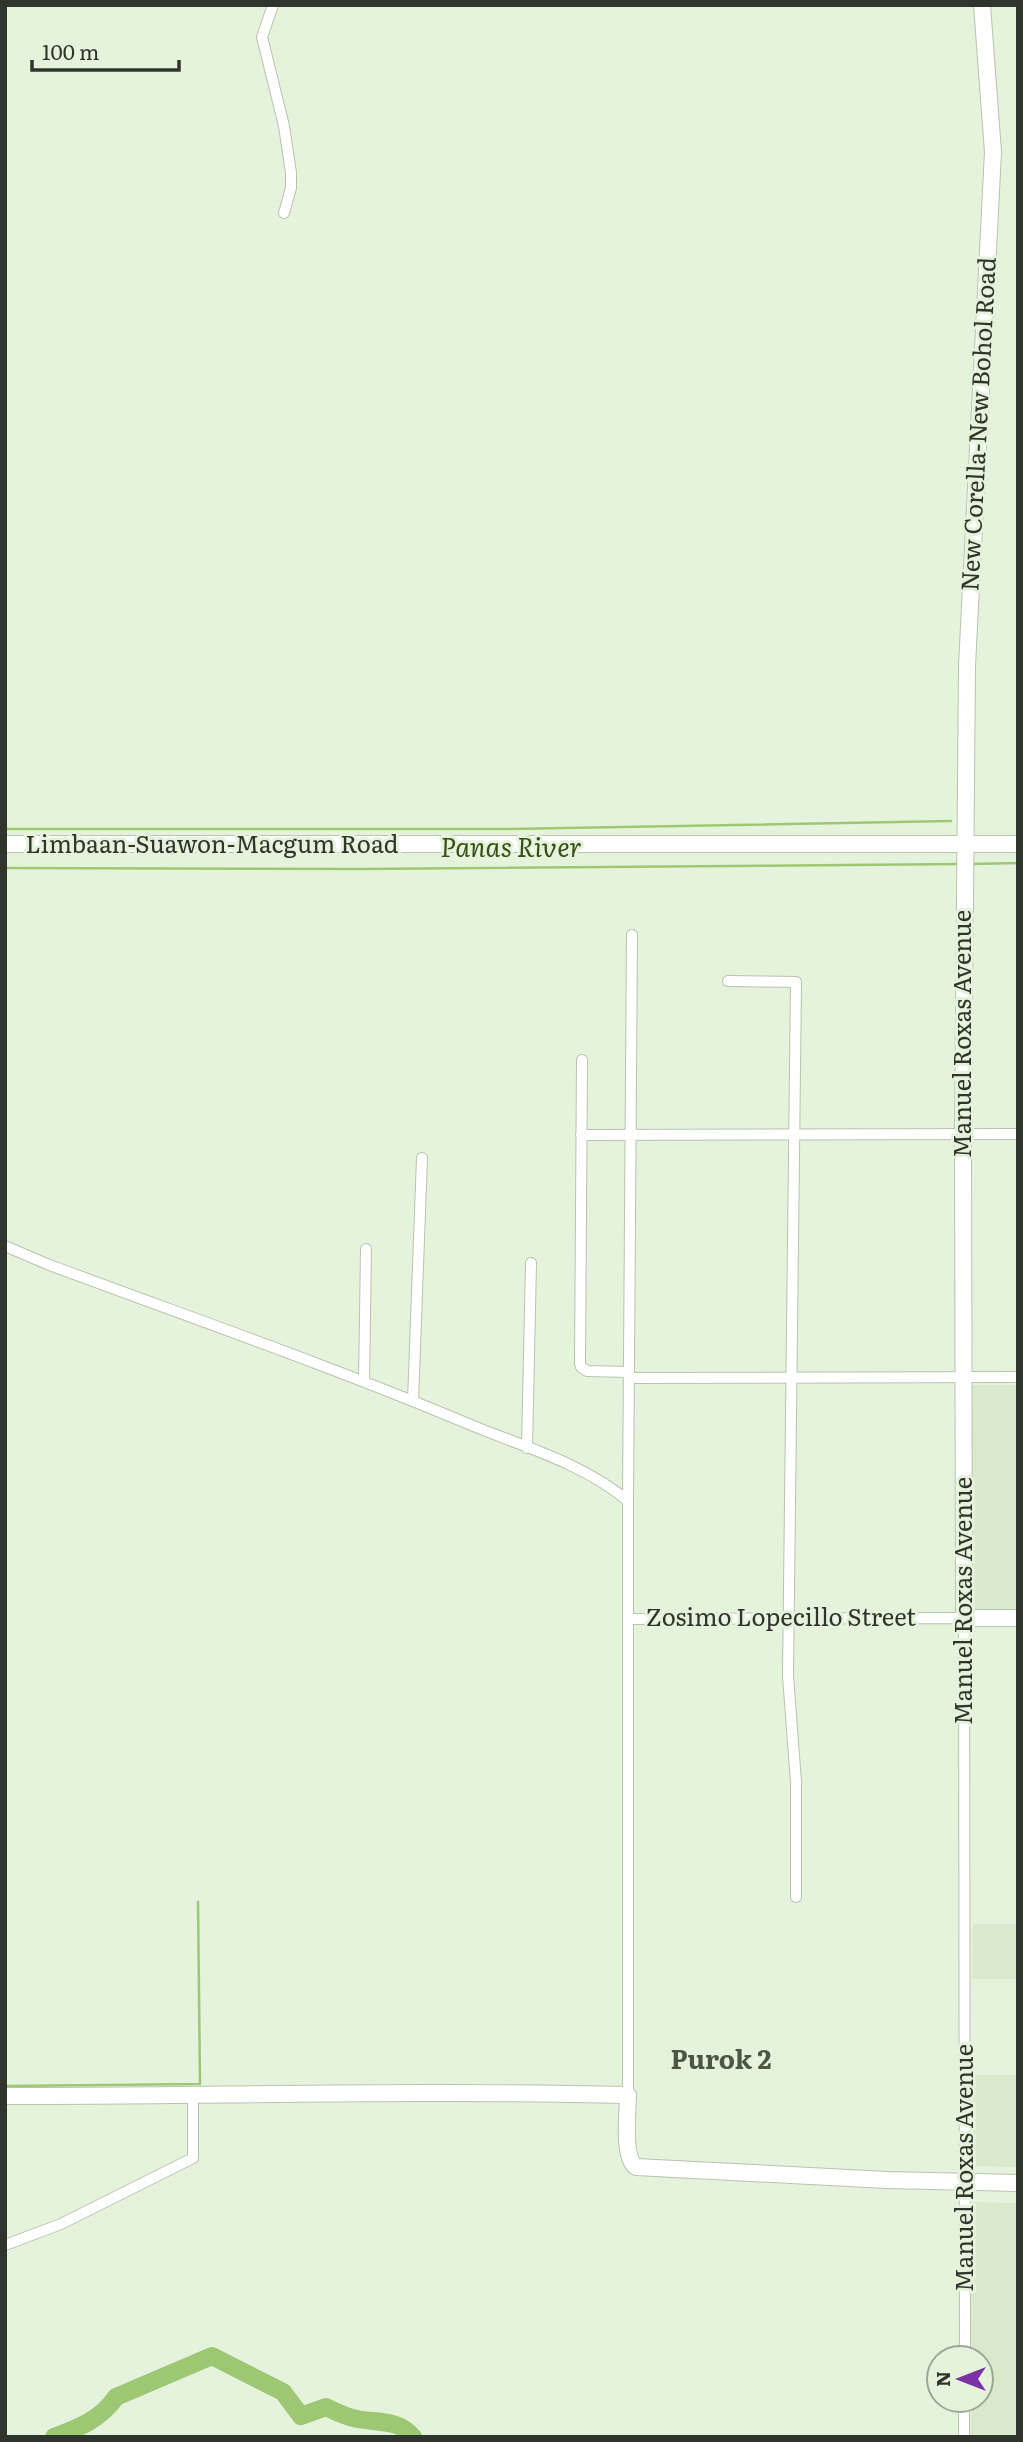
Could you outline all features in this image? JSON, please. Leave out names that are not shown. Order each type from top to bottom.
[{"type":"street","points":[[273,5],[262,37],[284,125],[291,173],[291,188],[284,213]]},
{"type":"street","name":"New Corella-New Bohol Road","points":[[965,850],[967,666],[992,163],[982,5]]},
{"type":"street","name":"Limbaan-Suawon-Macgum Road","points":[[5,845],[965,850],[1018,845]]},
{"type":"street","name":"Manuel Roxas Avenue","points":[[965,850],[962,1134],[965,2344]]},
{"type":"street","points":[[632,935],[628,1501],[628,2152],[631,2164],[636,2167],[887,2180],[1018,2183]]},
{"type":"street","points":[[727,981],[796,982],[788,1676],[798,1831],[796,1897]]},
{"type":"street","points":[[582,1060],[581,1367],[587,1371],[629,1375],[792,1378],[1018,1377]]},
{"type":"street","points":[[581,1135],[1018,1134]]},
{"type":"street","points":[[413,1401],[422,1158]]},
{"type":"street","points":[[5,1245],[47,1264],[413,1401],[586,1471],[628,1501]]},
{"type":"street","points":[[364,1382],[366,1249]]},
{"type":"street","points":[[527,1448],[531,1263]]},
{"type":"street","name":"Zosimo Lopecillo Street","points":[[628,1619],[1018,1618]]},
{"type":"street","points":[[5,2096],[367,2092],[628,2095]]},
{"type":"street","points":[[5,2245],[61,2224],[193,2158],[193,2096]]},
{"type":"street","points":[[964,2414],[964,2437]]},
{"type":"shaded area","points":[[970,1385],[1018,1385],[1018,1612],[972,1612]]},
{"type":"shaded area","points":[[973,1924],[1018,1924],[1018,1979],[972,1979]]},
{"type":"shaded area","points":[[973,2075],[1018,2075],[1018,2167],[972,2166]]},
{"type":"shaded area","points":[[972,2202],[1018,2203],[1018,2436],[971,2435],[971,2414],[995,2414],[995,2344],[971,2344]]},
{"type":"waterway","points":[[5,829],[509,829],[951,821]]},
{"type":"waterway","name":"Panas River","points":[[971,864],[1018,863]]},
{"type":"waterway","name":"Panas River","points":[[5,868],[362,869],[961,864]]},
{"type":"waterway","points":[[5,2086],[200,2084],[198,1902]]},
{"type":"waterway","points":[[54,2437],[96,2417],[116,2397],[212,2356],[283,2392],[301,2416],[326,2407],[353,2418],[394,2424],[413,2437]]},
{"type":"district","name":"Purok 2","points":[[721,2060]]}]
